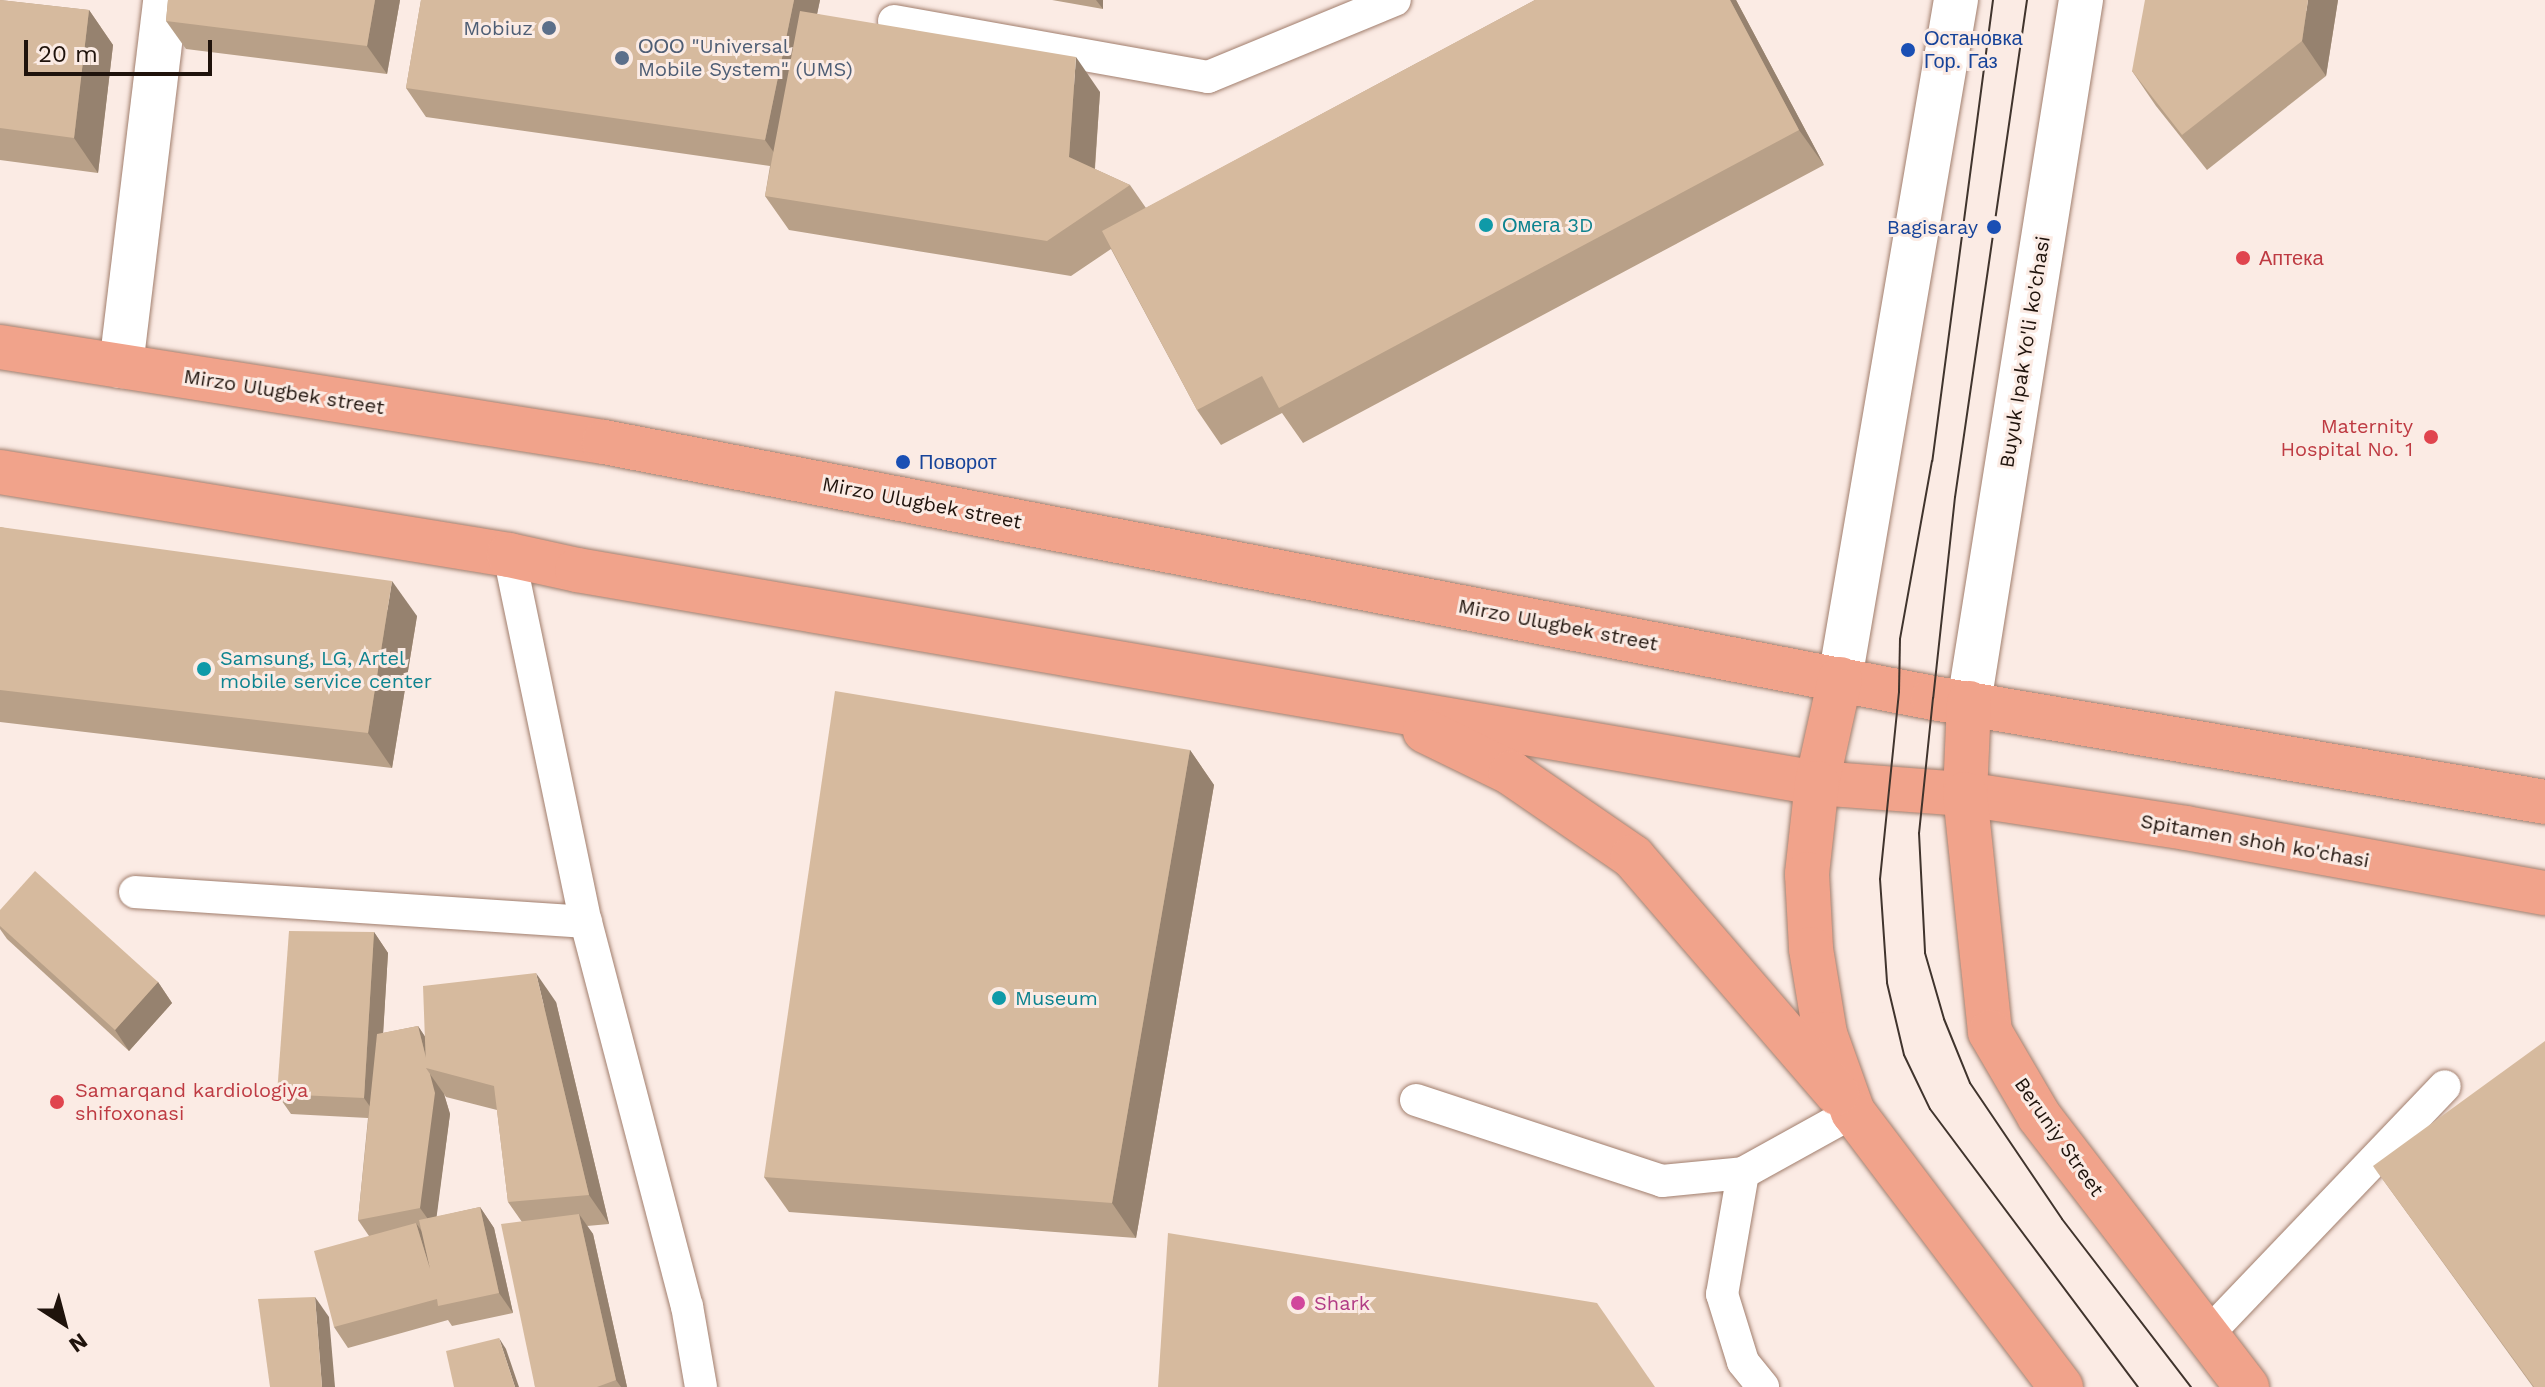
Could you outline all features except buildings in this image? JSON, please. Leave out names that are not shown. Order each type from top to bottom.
[{"type":"main road","points":[[121,366],[165,0]]},
{"type":"main road","points":[[1853,1112],[1825,1034],[1811,949],[1807,874],[1817,783],[1840,679],[1956,0]]},
{"type":"main road","name":"Buyuk Ipak Yo'li ko'chasi","points":[[1969,703],[2081,0]]},
{"type":"main road","name":"Mirzo Ulugbek street","points":[[0,347],[604,442],[1969,703]]},
{"type":"main road","points":[[0,472],[509,555],[592,573],[1817,783]]},
{"type":"main road","points":[[1969,703],[2545,802]]},
{"type":"main road","name":"Beruniy Street","points":[[1969,703],[1965,794],[1990,1032],[2039,1116],[2247,1387]]},
{"type":"main road","points":[[1384,710],[1511,773],[1633,857],[1853,1112],[2061,1387]]},
{"type":"main road","name":"Spitamen shoh ko'chasi","points":[[1817,783],[1925,788],[1965,794],[2186,828],[2545,893]]},
{"type":"lane","points":[[894,21],[1208,77],[1395,0]]},
{"type":"lane","points":[[509,555],[586,922],[687,1306],[701,1387]]},
{"type":"lane","points":[[135,892],[586,922]]},
{"type":"lane","points":[[2207,1335],[2445,1086]]},
{"type":"lane","points":[[1416,1100],[1662,1181],[1743,1173],[1853,1112]]},
{"type":"lane","points":[[1743,1173],[1722,1294],[1743,1362],[1763,1387]]},
{"type":"tram line","points":[[1993,0],[1932,461],[1900,639],[1899,692],[1880,879],[1887,983],[1904,1055],[1930,1109],[2138,1387]]},
{"type":"tram line","points":[[2027,0],[1955,497],[1933,698],[1919,833],[1925,953],[1944,1019],[1970,1083],[2062,1219],[2191,1387]]},
{"type":"place","name":"Mobiuz","points":[[549,28]]},
{"type":"place","name":"Остановка Гор. Газ","points":[[1908,50]]},
{"type":"place","name":"ООО \"Universal Mobile System\" (UMS)","points":[[622,58]]},
{"type":"place","name":"Омега 3D","points":[[1486,225]]},
{"type":"place","name":"Bagisaray","points":[[1994,227]]},
{"type":"place","name":"Аптека","points":[[2243,258]]},
{"type":"place","name":"Maternity Hospital No. 1","points":[[2431,437]]},
{"type":"place","name":"Поворот","points":[[903,462]]},
{"type":"place","name":"Samsung, LG, Artel mobile service center","points":[[204,669]]},
{"type":"place","name":"Museum","points":[[999,998]]},
{"type":"place","name":"Samarqand kardiologiya shifoxonasi","points":[[57,1102]]},
{"type":"place","name":"Shark","points":[[1298,1303]]}]
